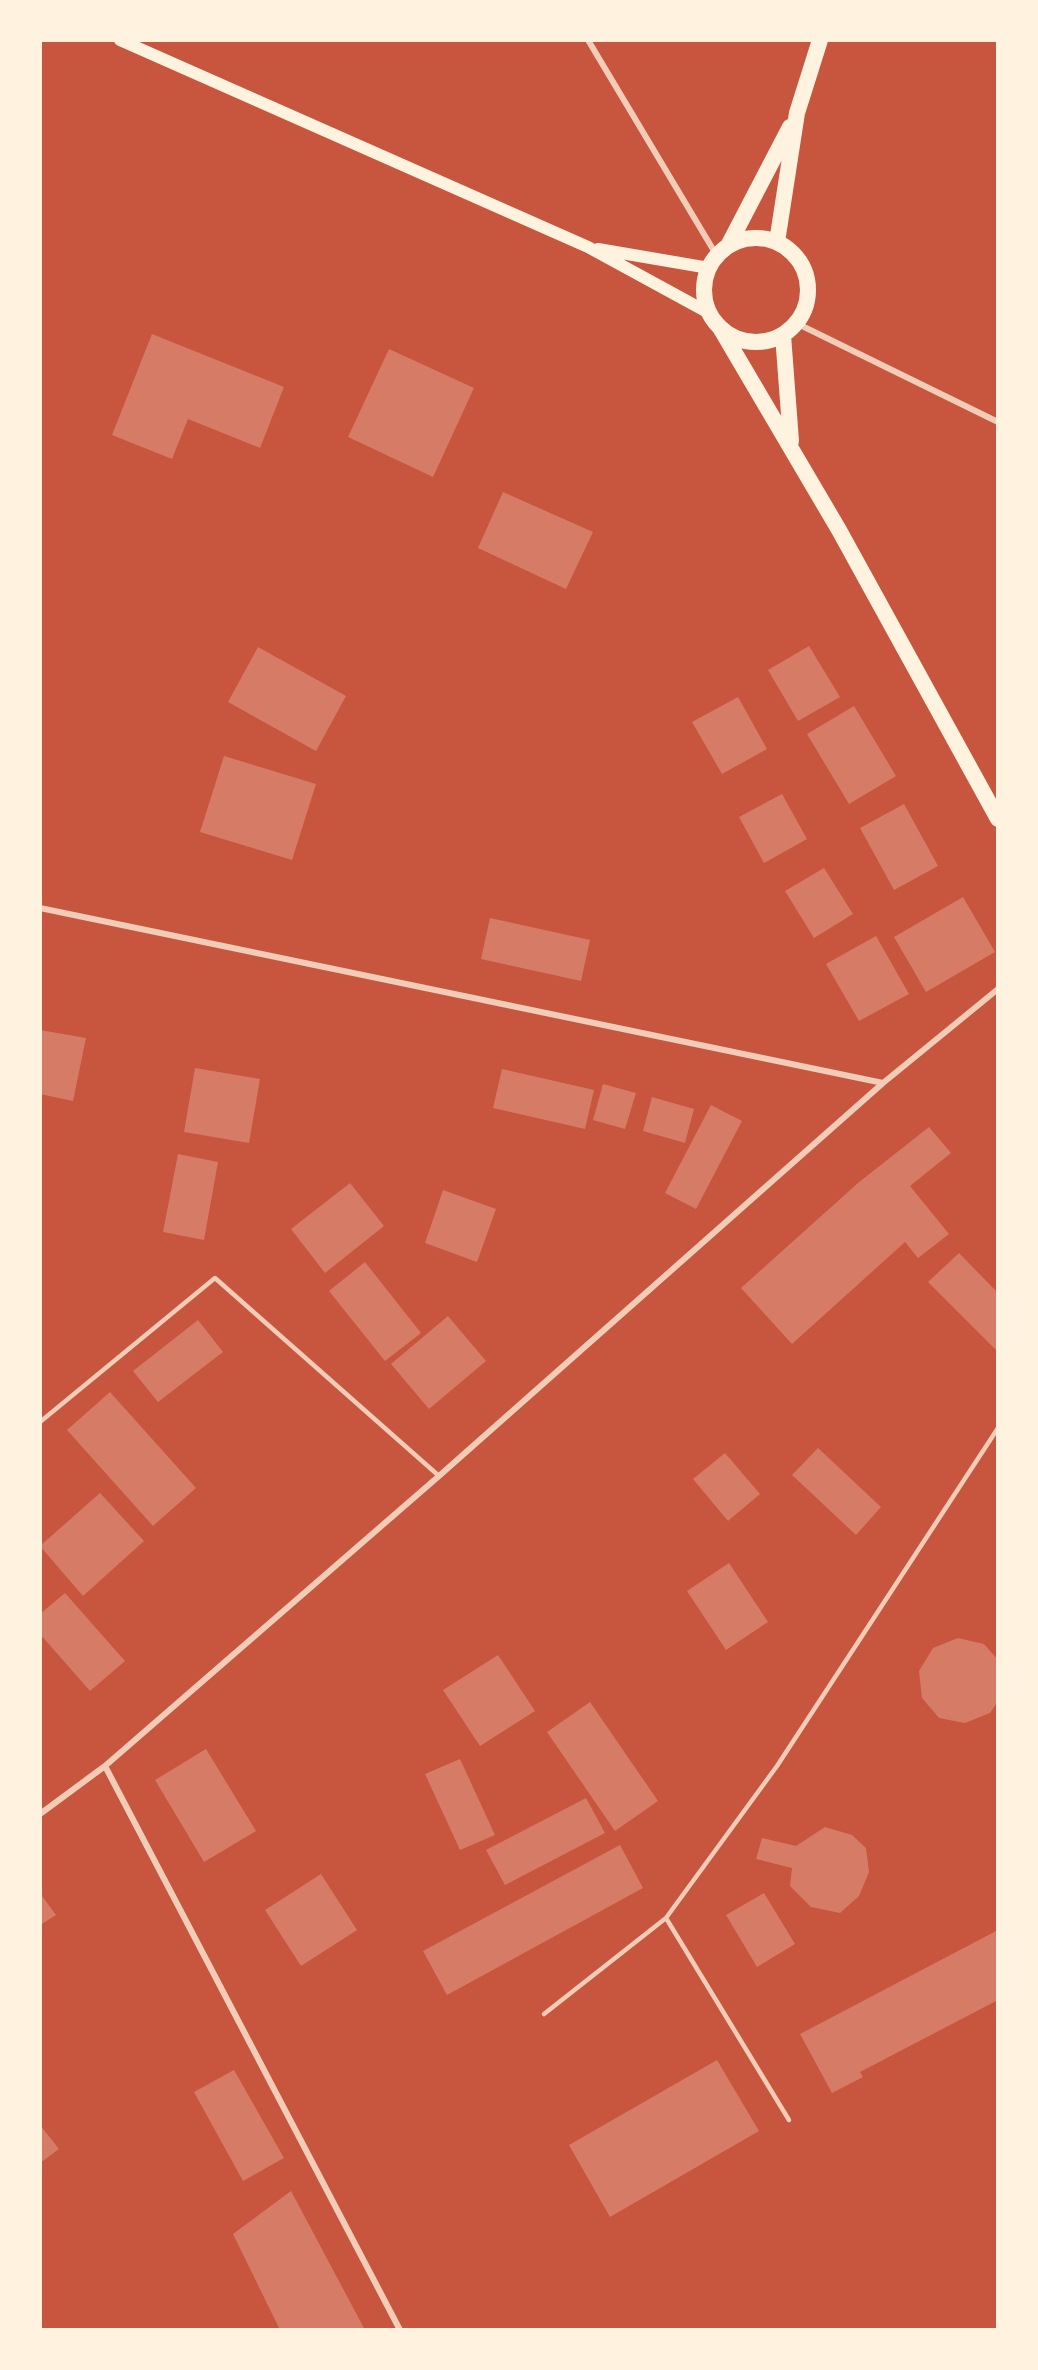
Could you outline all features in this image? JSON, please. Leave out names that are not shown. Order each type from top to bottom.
[{"type":"highway","points":[[777,242],[797,113],[820,40]]},
{"type":"highway","points":[[797,113],[705,282],[705,298],[714,319],[791,445],[998,819]]},
{"type":"highway","points":[[714,319],[733,336],[749,341],[767,341],[783,335],[796,323],[805,309],[808,293],[807,277],[800,262],[790,250],[777,242],[760,238],[744,240],[718,257]]},
{"type":"highway","points":[[783,335],[791,445]]},
{"type":"main road","points":[[120,40],[588,247],[714,319]]},
{"type":"main road","points":[[588,247],[718,257]]},
{"type":"street","points":[[588,40],[718,257]]},
{"type":"street","points":[[796,323],[998,422]]},
{"type":"street","points":[[40,908],[883,1083]]},
{"type":"street","points":[[40,1814],[105,1766],[439,1476],[883,1083],[998,989]]},
{"type":"street","points":[[105,1766],[400,2330]]},
{"type":"lane","points":[[40,1422],[215,1278],[439,1476]]},
{"type":"lane","points":[[544,2014],[666,1918],[777,1766],[998,1428]]},
{"type":"lane","points":[[666,1918],[789,2120]]},
{"type":"building","points":[[152,334],[284,387],[260,448],[188,419],[172,459],[112,435]]},
{"type":"building","points":[[389,349],[474,388],[433,477],[348,437]]},
{"type":"building","points":[[503,492],[593,532],[566,589],[478,548]]},
{"type":"building","points":[[809,646],[840,697],[798,721],[768,670]]},
{"type":"building","points":[[258,647],[346,696],[316,751],[228,702]]},
{"type":"building","points":[[738,697],[767,749],[722,774],[692,722]]},
{"type":"building","points":[[854,706],[896,776],[849,804],[807,734]]},
{"type":"building","points":[[224,756],[316,784],[292,860],[200,832]]},
{"type":"building","points":[[782,794],[807,839],[764,863],[739,817]]},
{"type":"building","points":[[904,804],[938,866],[894,890],[860,828]]},
{"type":"building","points":[[824,868],[853,914],[814,938],[785,891]]},
{"type":"building","points":[[963,897],[995,952],[926,992],[894,937]]},
{"type":"building","points":[[490,918],[590,940],[581,981],[481,959]]},
{"type":"building","points":[[876,936],[909,994],[859,1021],[826,964]]},
{"type":"building","points":[[40,1030],[86,1038],[73,1101],[40,1094]]},
{"type":"building","points":[[195,1068],[260,1079],[249,1143],[184,1132]]},
{"type":"building","points":[[502,1069],[594,1090],[585,1129],[493,1108]]},
{"type":"building","points":[[603,1084],[636,1093],[625,1129],[593,1120]]},
{"type":"building","points":[[652,1097],[694,1109],[685,1143],[643,1131]]},
{"type":"building","points":[[711,1105],[742,1121],[696,1209],[665,1193]]},
{"type":"building","points":[[929,1127],[951,1153],[910,1186],[949,1234],[918,1258],[905,1242],[792,1344],[741,1288],[858,1183]]},
{"type":"building","points":[[178,1154],[218,1162],[204,1240],[163,1232]]},
{"type":"building","points":[[350,1183],[384,1226],[325,1273],[291,1229]]},
{"type":"building","points":[[443,1190],[496,1209],[477,1262],[425,1243]]},
{"type":"building","points":[[959,1253],[998,1293],[998,1352],[928,1282]]},
{"type":"building","points":[[365,1262],[421,1333],[385,1361],[329,1291]]},
{"type":"building","points":[[448,1316],[486,1361],[429,1409],[391,1364]]},
{"type":"building","points":[[198,1320],[223,1352],[158,1402],[133,1371]]},
{"type":"building","points":[[110,1392],[196,1488],[153,1526],[67,1430]]},
{"type":"building","points":[[818,1448],[881,1507],[856,1535],[792,1475]]},
{"type":"building","points":[[725,1453],[760,1494],[728,1521],[693,1479]]},
{"type":"building","points":[[100,1493],[144,1541],[83,1596],[40,1546]]},
{"type":"building","points":[[729,1563],[768,1622],[726,1650],[687,1591]]},
{"type":"building","points":[[65,1593],[125,1661],[90,1691],[40,1634],[40,1614]]},
{"type":"building","points":[[958,1638],[984,1644],[998,1660],[998,1701],[990,1713],[965,1723],[939,1718],[922,1698],[919,1671],[933,1648]]},
{"type":"building","points":[[498,1655],[535,1711],[480,1746],[443,1690]]},
{"type":"building","points":[[590,1702],[658,1801],[615,1831],[547,1732]]},
{"type":"building","points":[[206,1749],[256,1831],[204,1862],[155,1780]]},
{"type":"building","points":[[460,1759],[495,1835],[460,1850],[425,1774]]},
{"type":"building","points":[[586,1798],[605,1833],[505,1885],[486,1850]]},
{"type":"building","points":[[825,1827],[852,1835],[866,1848],[869,1872],[859,1896],[840,1913],[811,1907],[790,1886],[792,1868],[756,1859],[762,1838],[796,1846]]},
{"type":"building","points":[[620,1845],[643,1888],[447,1995],[423,1951]]},
{"type":"building","points":[[321,1874],[357,1930],[301,1966],[265,1910]]},
{"type":"building","points":[[40,1893],[56,1915],[40,1925]]},
{"type":"building","points":[[764,1893],[795,1944],[757,1967],[726,1915]]},
{"type":"building","points":[[998,1930],[998,2000],[860,2072],[863,2077],[832,2093],[800,2034]]},
{"type":"building","points":[[717,2060],[759,2131],[610,2217],[569,2145]]},
{"type":"building","points":[[234,2070],[284,2158],[243,2181],[194,2092]]},
{"type":"building","points":[[40,2125],[59,2149],[40,2163]]},
{"type":"building","points":[[291,2191],[365,2330],[280,2330],[233,2234]]}]
